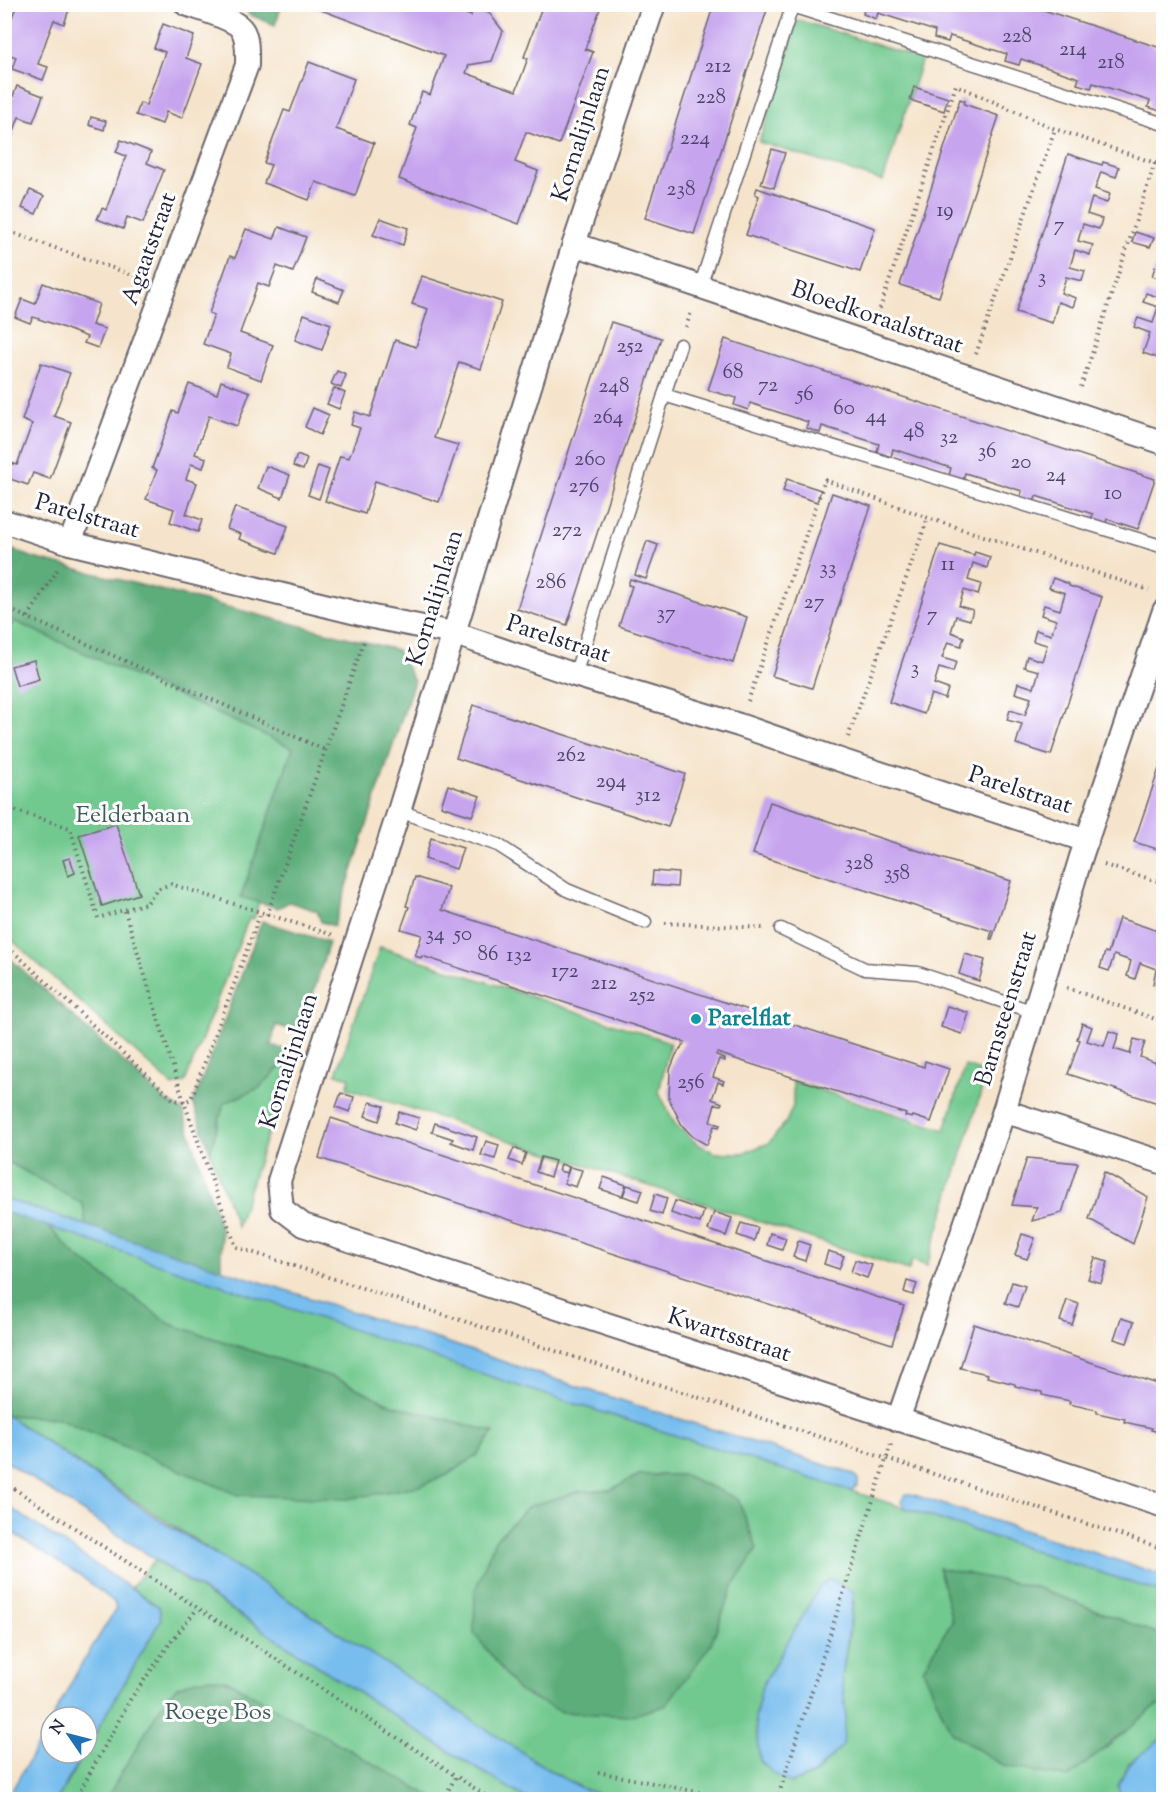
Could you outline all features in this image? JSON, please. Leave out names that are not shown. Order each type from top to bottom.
[{"type":"street","name":"Agaatstraat","points":[[70,543],[247,65],[247,47],[243,30],[235,23],[186,4]]},
{"type":"street","name":"Kornalijnlaan","points":[[282,1209],[279,1181],[399,811],[574,244],[654,4]]},
{"type":"street","name":"Bloedkoraalstraat","points":[[574,244],[1164,443]]},
{"type":"street","name":"Parelstraat","points":[[4,521],[70,543],[373,617],[453,633],[575,675],[740,725],[1084,849]]},
{"type":"street","name":"Barnsteenstraat","points":[[898,1420],[1004,1111],[1084,849],[1164,611]]},
{"type":"street","points":[[1004,1111],[1164,1163]]},
{"type":"street","name":"Kwartsstraat","points":[[282,1209],[303,1225],[1164,1506]]},
{"type":"lane","points":[[700,287],[793,5],[1164,124]]},
{"type":"lane","points":[[575,675],[680,345]]},
{"type":"lane","points":[[664,395],[1164,547]]},
{"type":"lane","points":[[399,811],[498,845],[567,890],[645,922]]},
{"type":"lane","points":[[781,929],[865,969],[918,973],[1034,1012]]},
{"type":"path","points":[[868,344],[956,84],[1055,129],[1164,166]]},
{"type":"path","points":[[968,377],[1055,129]]},
{"type":"path","points":[[1073,413],[1155,163]]},
{"type":"path","points":[[4,230],[147,281]]},
{"type":"path","points":[[680,345],[700,287]]},
{"type":"path","points":[[740,725],[825,480],[928,518],[1152,591]]},
{"type":"path","points":[[840,760],[928,518]]},
{"type":"path","points":[[28,617],[54,578],[70,543]]},
{"type":"path","points":[[4,607],[325,750]]},
{"type":"path","points":[[267,915],[373,617]]},
{"type":"path","points":[[4,807],[70,828],[98,918],[147,903],[157,889],[171,884],[357,942]]},
{"type":"path","points":[[1084,849],[1164,883]]},
{"type":"path","points":[[125,911],[184,1102],[236,1247],[1164,1550]]},
{"type":"path","points":[[4,944],[174,1100],[184,1102],[191,1098],[261,912]]},
{"type":"path","points":[[645,922],[781,929]]},
{"type":"path","points":[[1044,980],[1164,1022]]},
{"type":"path","points":[[777,1800],[887,1460]]},
{"type":"path","points":[[4,1482],[492,1800]]},
{"type":"path","points":[[75,1800],[130,1700],[197,1609]]},
{"type":"path","points":[[598,1772],[737,1800]]},
{"type":"path","points":[[443,1800],[456,1776]]},
{"type":"green space","points":[[251,4],[282,5],[275,25],[248,14]]},
{"type":"green space","points":[[798,20],[922,59],[883,181],[759,142]]},
{"type":"green space","points":[[5,547],[34,558],[397,650],[414,681],[334,926],[321,922],[317,911],[289,902],[278,908],[241,897],[293,748],[14,621],[5,634]]},
{"type":"green space","name":"Eelderbaan","points":[[14,621],[293,748],[241,896],[259,902],[254,919],[249,918],[185,1082],[173,1086],[5,934],[4,634]]},
{"type":"green space","points":[[262,921],[329,942],[301,1033],[276,1025],[271,1045],[294,1053],[259,1088],[224,1103],[210,1152],[193,1103]]},
{"type":"green space","points":[[380,947],[670,1042],[659,1092],[675,1124],[696,1143],[715,1153],[743,1153],[769,1143],[786,1122],[793,1106],[793,1081],[945,1130],[965,1066],[987,1073],[927,1266],[912,1260],[909,1270],[347,1088],[350,1078],[336,1074]]},
{"type":"green space","points":[[4,953],[165,1100],[183,1111],[221,1230],[221,1270],[86,1225],[83,1204],[5,1160]]},
{"type":"green space","points":[[294,1053],[237,1227],[210,1152],[224,1103],[259,1088]]},
{"type":"green space","points":[[5,1160],[84,1204],[86,1225],[5,1199]]},
{"type":"green space","points":[[4,1212],[47,1225],[75,1255],[170,1324],[338,1379],[392,1405],[494,1432],[476,1456],[447,1475],[419,1486],[347,1499],[238,1495],[58,1418],[4,1414]]},
{"type":"green space","points":[[47,1225],[516,1385],[886,1502],[1163,1593],[1163,1636],[1035,1587],[940,1569],[952,1621],[923,1669],[1106,1748],[1156,1706],[1163,1706],[1163,1740],[1129,1763],[1118,1786],[1122,1799],[616,1800],[583,1789],[552,1772],[278,1595],[7,1415],[58,1418],[238,1495],[419,1486],[447,1475],[476,1456],[493,1432],[392,1405],[338,1379],[170,1324],[75,1255]],"holes":[[[639,1475],[684,1475],[738,1499],[757,1549],[734,1584],[710,1646],[580,1491],[610,1490]],[[830,1579],[854,1602],[842,1678],[843,1745],[814,1775],[791,1783],[775,1775],[760,1761],[755,1719],[762,1686],[820,1586]]]},
{"type":"green space","points":[[639,1475],[684,1475],[738,1499],[757,1549],[734,1584],[710,1646],[665,1706],[629,1716],[562,1712],[518,1691],[474,1633],[475,1590],[495,1540],[529,1506],[580,1491],[610,1490]]},
{"type":"green space","name":"Roege Bos","points":[[155,1560],[445,1749],[527,1799],[57,1800],[77,1765],[99,1765],[99,1727],[161,1619],[159,1607],[131,1587]]},
{"type":"green space","points":[[939,1568],[1035,1587],[1163,1636],[1163,1706],[1156,1706],[1068,1778],[1003,1766],[951,1732],[923,1669],[952,1621]]},
{"type":"green space","points":[[208,1678],[226,1680],[436,1799],[106,1799],[161,1706],[177,1687]]},
{"type":"water","points":[[5,1199],[853,1474],[858,1479],[858,1485],[851,1491],[516,1385],[5,1212]]},
{"type":"water","points":[[5,1414],[163,1522],[256,1579],[552,1772],[583,1789],[616,1799],[527,1799],[445,1749],[5,1461]]},
{"type":"water","points":[[906,1494],[1163,1575],[1163,1593],[905,1508],[901,1502]]},
{"type":"water","points":[[5,1504],[159,1607],[161,1619],[99,1727],[99,1705],[59,1705],[116,1609],[114,1602],[78,1574],[5,1528]]},
{"type":"water","points":[[830,1579],[854,1592],[842,1678],[846,1713],[843,1745],[814,1774],[791,1783],[775,1775],[760,1761],[755,1719],[762,1686],[820,1586]]},
{"type":"water","points":[[1163,1740],[1163,1799],[1122,1799],[1118,1787],[1129,1763]]},
{"type":"water","points":[[39,1742],[39,1765],[77,1765],[57,1799],[7,1799]]},
{"type":"building","points":[[17,4],[71,4],[64,24],[54,20],[47,38],[38,64],[48,67],[43,80],[12,69],[16,57],[4,53],[4,39]]},
{"type":"building","points":[[318,4],[440,4],[471,16],[473,7],[490,14],[503,31],[492,61],[469,65],[466,73],[516,91],[528,58],[524,57],[543,4],[602,4],[585,49],[593,52],[559,144],[526,132],[515,162],[538,171],[519,224],[399,179],[417,128],[410,125],[422,92],[430,95],[444,56],[316,8]]},
{"type":"building","points":[[714,4],[769,4],[694,234],[645,218]]},
{"type":"building","points":[[854,4],[1025,4],[1164,49],[1163,112],[1148,107],[1150,101],[1093,83],[1091,88],[1077,84],[1079,78],[1021,59],[1019,65],[1005,61],[1007,54],[950,36],[948,42],[934,38],[935,31],[878,13],[876,19],[863,14],[864,9]]},
{"type":"building","points":[[163,24],[194,36],[186,58],[202,64],[182,118],[166,112],[162,124],[136,115],[140,103],[146,105],[165,52],[154,48]]},
{"type":"building","points":[[309,62],[354,79],[336,129],[374,143],[355,196],[316,182],[309,200],[264,183],[271,165],[264,163],[284,110],[290,112]]},
{"type":"building","points":[[17,86],[43,96],[33,122],[19,117],[5,156],[4,111],[7,112]]},
{"type":"building","points":[[914,87],[948,98],[944,111],[910,100]]},
{"type":"building","points":[[960,99],[965,101],[964,104],[999,116],[939,297],[900,285]]},
{"type":"building","points":[[91,117],[106,121],[104,130],[89,125]]},
{"type":"building","points":[[121,140],[151,152],[147,163],[164,170],[143,223],[127,217],[123,229],[97,219],[102,208],[106,210],[126,156],[116,152]]},
{"type":"building","points":[[772,149],[785,153],[774,188],[761,184]]},
{"type":"building","points":[[1068,154],[1102,165],[1103,162],[1119,167],[1116,177],[1101,172],[1095,189],[1110,194],[1107,203],[1092,198],[1087,214],[1102,219],[1099,229],[1083,224],[1078,241],[1093,245],[1090,255],[1075,250],[1070,267],[1085,271],[1082,281],[1066,277],[1061,293],[1076,298],[1073,307],[1058,302],[1052,323],[1016,312]]},
{"type":"building","points":[[757,188],[875,228],[860,272],[746,235],[759,196],[755,194]]},
{"type":"building","points":[[30,190],[44,196],[36,214],[22,208]]},
{"type":"building","points":[[380,218],[408,228],[403,245],[373,235]]},
{"type":"building","points":[[279,227],[306,237],[293,272],[277,266],[269,287],[258,283],[240,333],[273,345],[261,380],[227,367],[231,354],[203,344],[214,315],[209,313],[230,256],[235,258],[246,229],[274,239]]},
{"type":"building","points":[[1135,232],[1154,238],[1150,247],[1132,242]]},
{"type":"building","points":[[1155,267],[1164,269],[1164,280],[1152,276]]},
{"type":"building","points":[[422,276],[502,302],[481,369],[459,362],[434,438],[458,445],[439,502],[375,481],[365,514],[325,501],[340,456],[349,458],[360,428],[351,425],[355,412],[370,417],[395,340],[416,347],[428,309],[412,304]]},
{"type":"building","points":[[317,279],[344,290],[339,302],[312,292]]},
{"type":"building","points":[[43,283],[99,304],[92,325],[105,329],[98,348],[84,343],[87,337],[59,326],[33,317],[30,323],[15,317],[22,299],[35,304]]},
{"type":"building","points":[[1146,293],[1161,298],[1164,293],[1164,360],[1143,353],[1150,333],[1134,327],[1138,318],[1153,323],[1158,307],[1143,302]]},
{"type":"building","points":[[304,314],[331,324],[322,350],[295,340]]},
{"type":"building","points":[[611,322],[661,338],[567,625],[517,609]]},
{"type":"building","points":[[725,339],[1155,479],[1138,529],[1107,519],[1105,526],[1091,521],[1093,514],[1036,496],[1034,503],[1020,499],[1022,491],[965,473],[963,480],[949,476],[951,468],[893,449],[891,457],[877,452],[879,444],[822,426],[820,433],[806,428],[808,422],[750,403],[748,410],[734,405],[736,398],[708,390]]},
{"type":"building","points":[[41,363],[70,373],[54,416],[71,422],[50,479],[33,473],[28,485],[4,477],[4,463],[5,461],[17,465],[32,424],[22,420]]},
{"type":"building","points":[[337,371],[346,375],[341,388],[331,384]]},
{"type":"building","points":[[221,381],[250,392],[237,426],[209,416],[195,454],[206,458],[203,468],[191,464],[186,479],[197,483],[186,514],[202,520],[198,532],[170,522],[174,509],[146,499],[157,470],[152,468],[173,411],[178,413],[189,384],[217,394]]},
{"type":"building","points":[[334,388],[345,393],[339,409],[327,404]]},
{"type":"building","points":[[313,408],[329,415],[320,435],[305,427]]},
{"type":"building","points":[[297,455],[307,459],[303,470],[293,466]]},
{"type":"building","points":[[266,466],[290,475],[282,498],[258,488]]},
{"type":"building","points":[[318,466],[329,470],[319,499],[308,495]]},
{"type":"building","points":[[787,479],[821,490],[817,502],[783,491]]},
{"type":"building","points":[[832,493],[871,506],[812,688],[772,676]]},
{"type":"building","points":[[235,507],[288,526],[278,553],[239,539],[241,534],[227,529]]},
{"type":"building","points":[[647,541],[658,545],[646,579],[635,575]]},
{"type":"building","points":[[940,545],[990,557],[987,568],[973,563],[968,580],[981,584],[978,595],[964,590],[959,606],[973,610],[970,620],[956,616],[951,632],[964,637],[961,646],[948,642],[942,658],[956,662],[953,672],[939,668],[934,684],[948,689],[945,699],[931,694],[924,714],[889,702]]},
{"type":"building","points":[[1053,578],[1102,597],[1051,755],[1016,744],[1022,724],[1007,720],[1010,710],[1025,715],[1031,698],[1015,693],[1018,683],[1034,688],[1039,671],[1024,667],[1027,656],[1042,661],[1047,645],[1033,641],[1036,630],[1051,635],[1056,620],[1041,615],[1044,605],[1060,610],[1065,593],[1049,588]]},
{"type":"building","points":[[630,579],[747,617],[733,663],[619,626],[632,586],[628,585]]},
{"type":"building","points":[[34,660],[39,679],[17,686],[11,666]]},
{"type":"building","points":[[473,705],[685,774],[668,827],[456,758]]},
{"type":"building","points":[[1164,754],[1164,851],[1134,842]]},
{"type":"building","points":[[448,785],[480,796],[472,816],[441,806]]},
{"type":"building","points":[[770,802],[1011,881],[992,939],[990,939],[992,931],[753,854]]},
{"type":"building","points":[[116,824],[139,894],[102,906],[79,835]]},
{"type":"building","points":[[431,838],[463,848],[456,869],[425,859]]},
{"type":"building","points":[[70,858],[75,873],[68,876],[63,860]]},
{"type":"building","points":[[653,871],[678,873],[677,887],[652,885]]},
{"type":"building","name":"Parelflat","points":[[415,877],[449,888],[442,910],[924,1067],[925,1061],[949,1069],[931,1122],[905,1116],[906,1114],[717,1053],[716,1055],[725,1061],[719,1059],[713,1077],[724,1081],[723,1084],[718,1082],[712,1099],[722,1103],[721,1105],[715,1104],[710,1121],[720,1125],[719,1127],[714,1126],[707,1145],[693,1137],[682,1125],[669,1099],[670,1070],[685,1042],[422,956],[421,958],[415,956],[422,935],[401,929],[409,907],[406,906]]},
{"type":"building","points":[[1119,918],[1164,933],[1162,987],[1153,984],[1156,969],[1140,963],[1135,979],[1127,976],[1131,961],[1114,955],[1109,971],[1100,968],[1105,952],[1108,953]]},
{"type":"building","points":[[965,954],[985,960],[979,981],[959,974]]},
{"type":"building","points":[[947,1006],[969,1013],[962,1034],[941,1027]]},
{"type":"building","points":[[1082,1023],[1092,1027],[1087,1041],[1104,1046],[1109,1031],[1119,1034],[1114,1049],[1130,1054],[1134,1039],[1145,1042],[1140,1057],[1156,1063],[1161,1048],[1164,1049],[1164,1105],[1068,1074],[1080,1040],[1077,1039]]},
{"type":"building","points":[[341,1093],[354,1097],[350,1112],[336,1107]]},
{"type":"building","points":[[370,1102],[384,1106],[379,1121],[365,1116]]},
{"type":"building","points":[[399,1112],[419,1118],[416,1130],[395,1123]]},
{"type":"building","points":[[331,1118],[904,1306],[892,1344],[319,1158]]},
{"type":"building","points":[[435,1123],[477,1137],[473,1150],[451,1142],[453,1139],[432,1132]]},
{"type":"building","points":[[486,1141],[499,1145],[495,1159],[481,1155]]},
{"type":"building","points":[[514,1148],[526,1153],[522,1165],[509,1160]]},
{"type":"building","points":[[541,1157],[555,1161],[550,1177],[536,1172]]},
{"type":"building","points":[[1027,1158],[1078,1163],[1062,1213],[1032,1221],[1037,1207],[1012,1205]]},
{"type":"building","points":[[561,1164],[569,1167],[567,1173],[559,1171]]},
{"type":"building","points":[[570,1167],[582,1170],[576,1187],[564,1183]]},
{"type":"building","points":[[1104,1172],[1148,1197],[1133,1244],[1089,1219]]},
{"type":"building","points":[[604,1177],[626,1185],[622,1196],[600,1189]]},
{"type":"building","points":[[627,1185],[643,1190],[639,1201],[623,1196]]},
{"type":"building","points":[[655,1194],[667,1198],[662,1215],[650,1211]]},
{"type":"building","points":[[675,1201],[704,1211],[700,1223],[671,1213]]},
{"type":"building","points":[[714,1212],[732,1218],[726,1236],[708,1230]]},
{"type":"building","points":[[741,1223],[758,1228],[754,1241],[737,1235]]},
{"type":"building","points":[[770,1233],[786,1238],[782,1250],[767,1245]]},
{"type":"building","points":[[1022,1234],[1035,1238],[1027,1259],[1015,1255]]},
{"type":"building","points":[[1163,1240],[1164,1253],[1159,1253]]},
{"type":"building","points":[[798,1241],[810,1245],[805,1261],[793,1257]]},
{"type":"building","points":[[828,1251],[844,1256],[839,1269],[824,1264]]},
{"type":"building","points":[[1095,1258],[1108,1262],[1101,1283],[1088,1279]]},
{"type":"building","points":[[855,1260],[872,1265],[867,1278],[851,1272]]},
{"type":"building","points":[[907,1281],[917,1284],[913,1295],[904,1292]]},
{"type":"building","points":[[1012,1282],[1025,1286],[1018,1307],[1005,1303]]},
{"type":"building","points":[[1067,1300],[1079,1304],[1072,1325],[1060,1321]]},
{"type":"building","points":[[1121,1318],[1134,1322],[1127,1343],[1114,1339]]},
{"type":"building","points":[[974,1324],[1164,1386],[1164,1433],[1124,1422],[1125,1419],[1097,1413],[1097,1410],[1069,1404],[1070,1401],[1042,1395],[1042,1392],[987,1377],[988,1374],[960,1368]]},
{"type":"place","name":"Parelflat","points":[[696,1019]]}]
